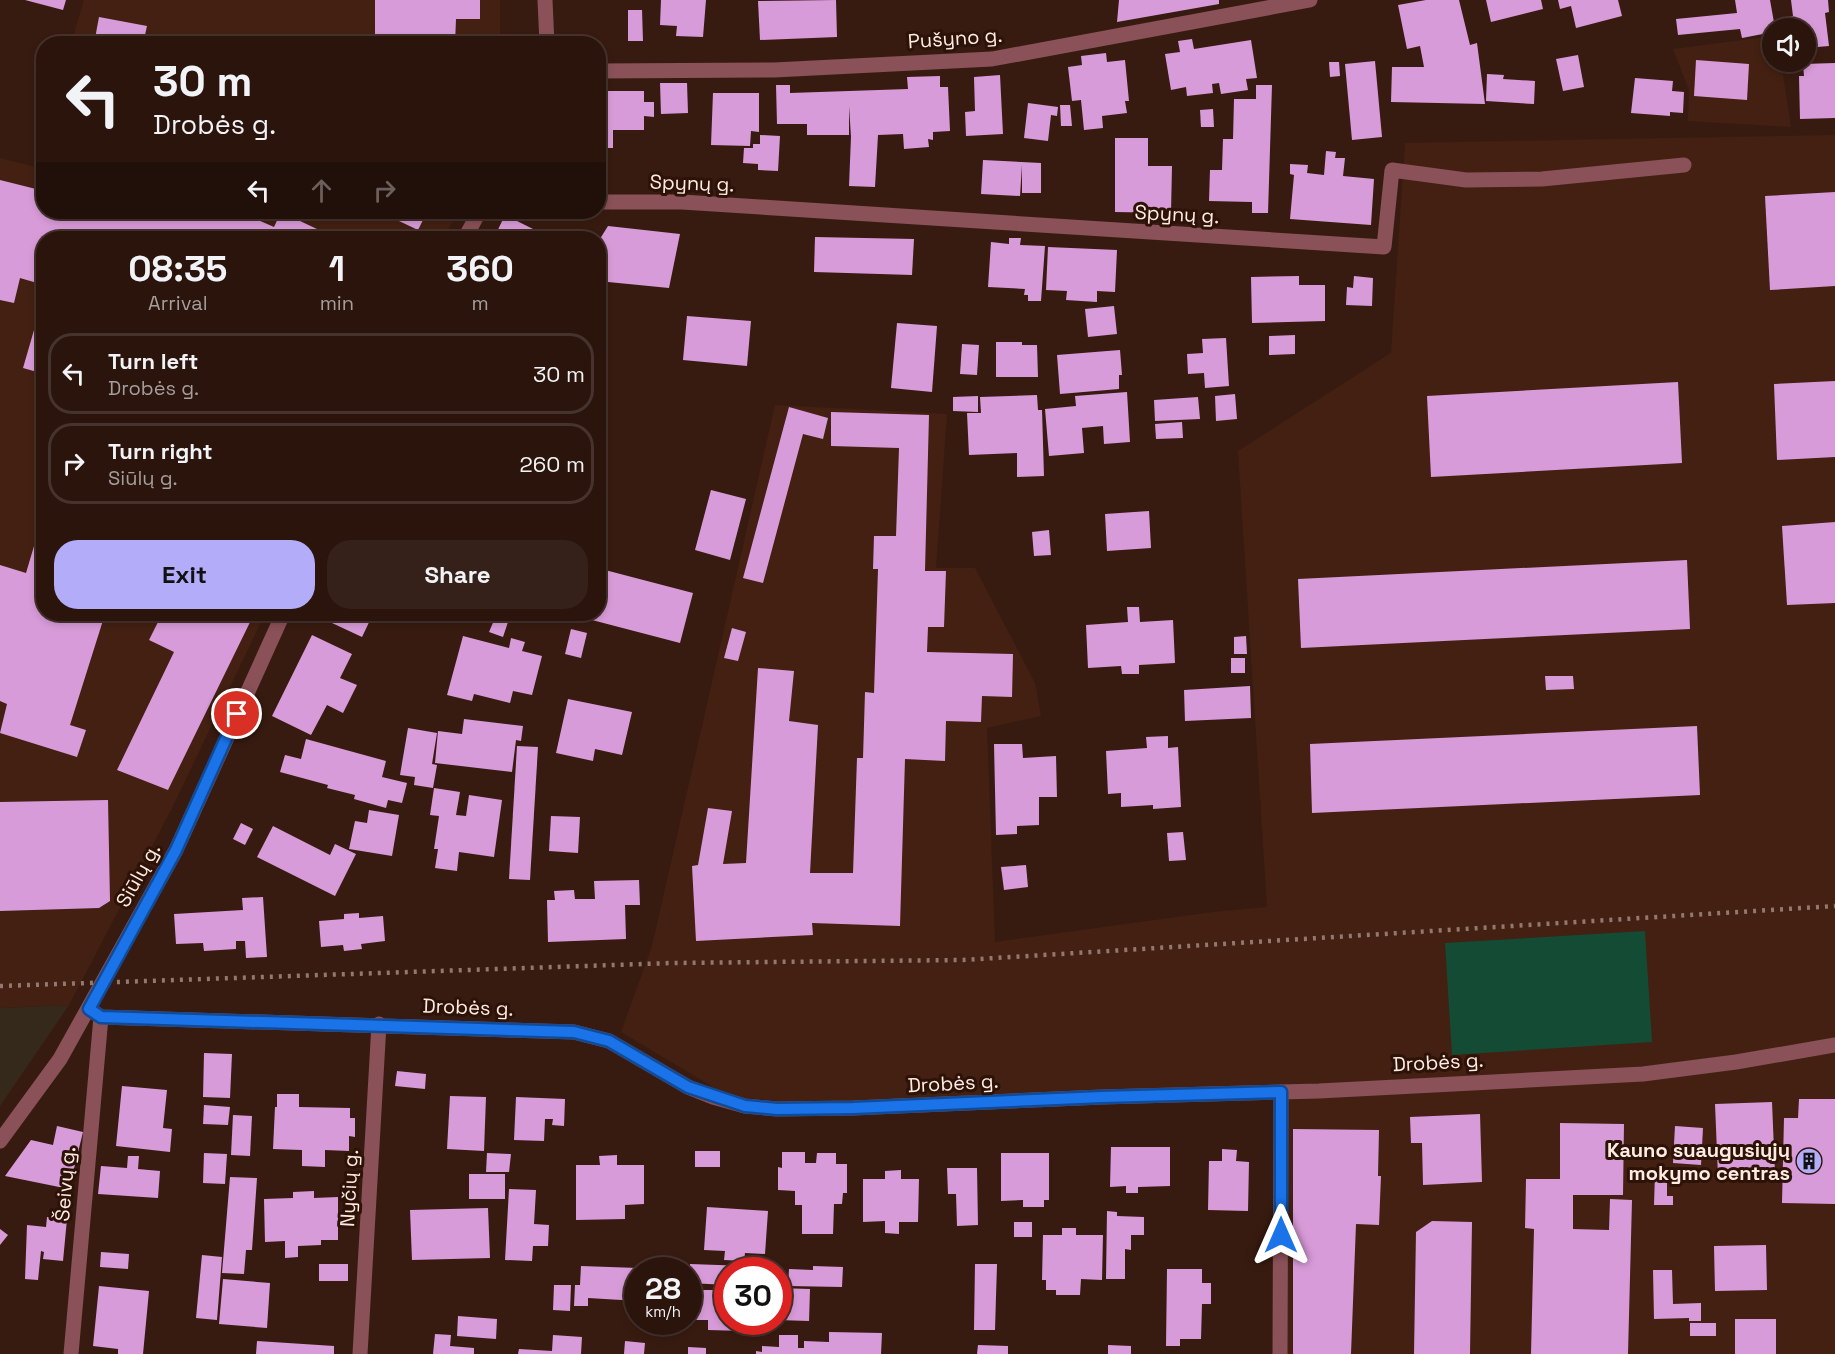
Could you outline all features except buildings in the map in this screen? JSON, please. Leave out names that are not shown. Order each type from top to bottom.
[{"type":"street","points":[[545,0],[547,36]]},
{"type":"street","name":"Pušyno g.","points":[[606,71],[774,70],[992,59],[1310,0]]},
{"type":"street","name":"Spynų g.","points":[[606,202],[682,202],[1383,247],[1392,170],[1466,180],[1542,179],[1684,165]]},
{"type":"street","name":"Siūlų g.","points":[[0,1140],[95,1013],[176,850],[280,621]]},
{"type":"street","name":"Drobės g.","points":[[95,1013],[574,1032],[609,1041],[688,1087],[745,1106],[777,1109],[1281,1092],[1643,1074],[1736,1062],[1835,1044]]},
{"type":"street","name":"Šeivų g.","points":[[71,1354],[95,1013]]},
{"type":"street","name":"Nyčių g.","points":[[360,1354],[379,1024]]},
{"type":"street","points":[[1280,1354],[1281,1092]]},
{"type":"shaded area","points":[[84,0],[500,0],[500,36],[73,36]]},
{"type":"shaded area","points":[[1762,37],[1762,72],[1783,72],[1791,127],[1688,121],[1689,90],[1673,49]]},
{"type":"shaded area","points":[[1835,135],[1835,1354],[1280,1354],[1281,1092],[853,1108],[728,1096],[621,1032],[652,946],[775,405],[947,414],[936,568],[975,568],[1035,683],[1041,716],[987,728],[995,942],[1213,912],[1267,907],[1238,451],[1391,353],[1405,143]]},
{"type":"shaded area","points":[[0,158],[35,167],[36,163],[36,219],[454,219],[448,231],[36,231],[36,621],[262,621],[172,808],[69,1005],[0,1008]]},
{"type":"shaded area","points":[[69,1005],[0,1106],[0,1008]]},
{"type":"green space","points":[[1645,931],[1652,1042],[1452,1055],[1445,943]]},
{"type":"railway","points":[[0,986],[672,963],[963,960],[1835,906]]},
{"type":"place","name":"Kauno suaugusiųjų mokymo centras","points":[[1809,1161]]},
{"type":"route","points":[[237,714],[176,850],[89,1009],[101,1017],[379,1024],[574,1032],[609,1041],[700,1092],[745,1106],[777,1109],[1281,1092],[1281,1235]]}]
